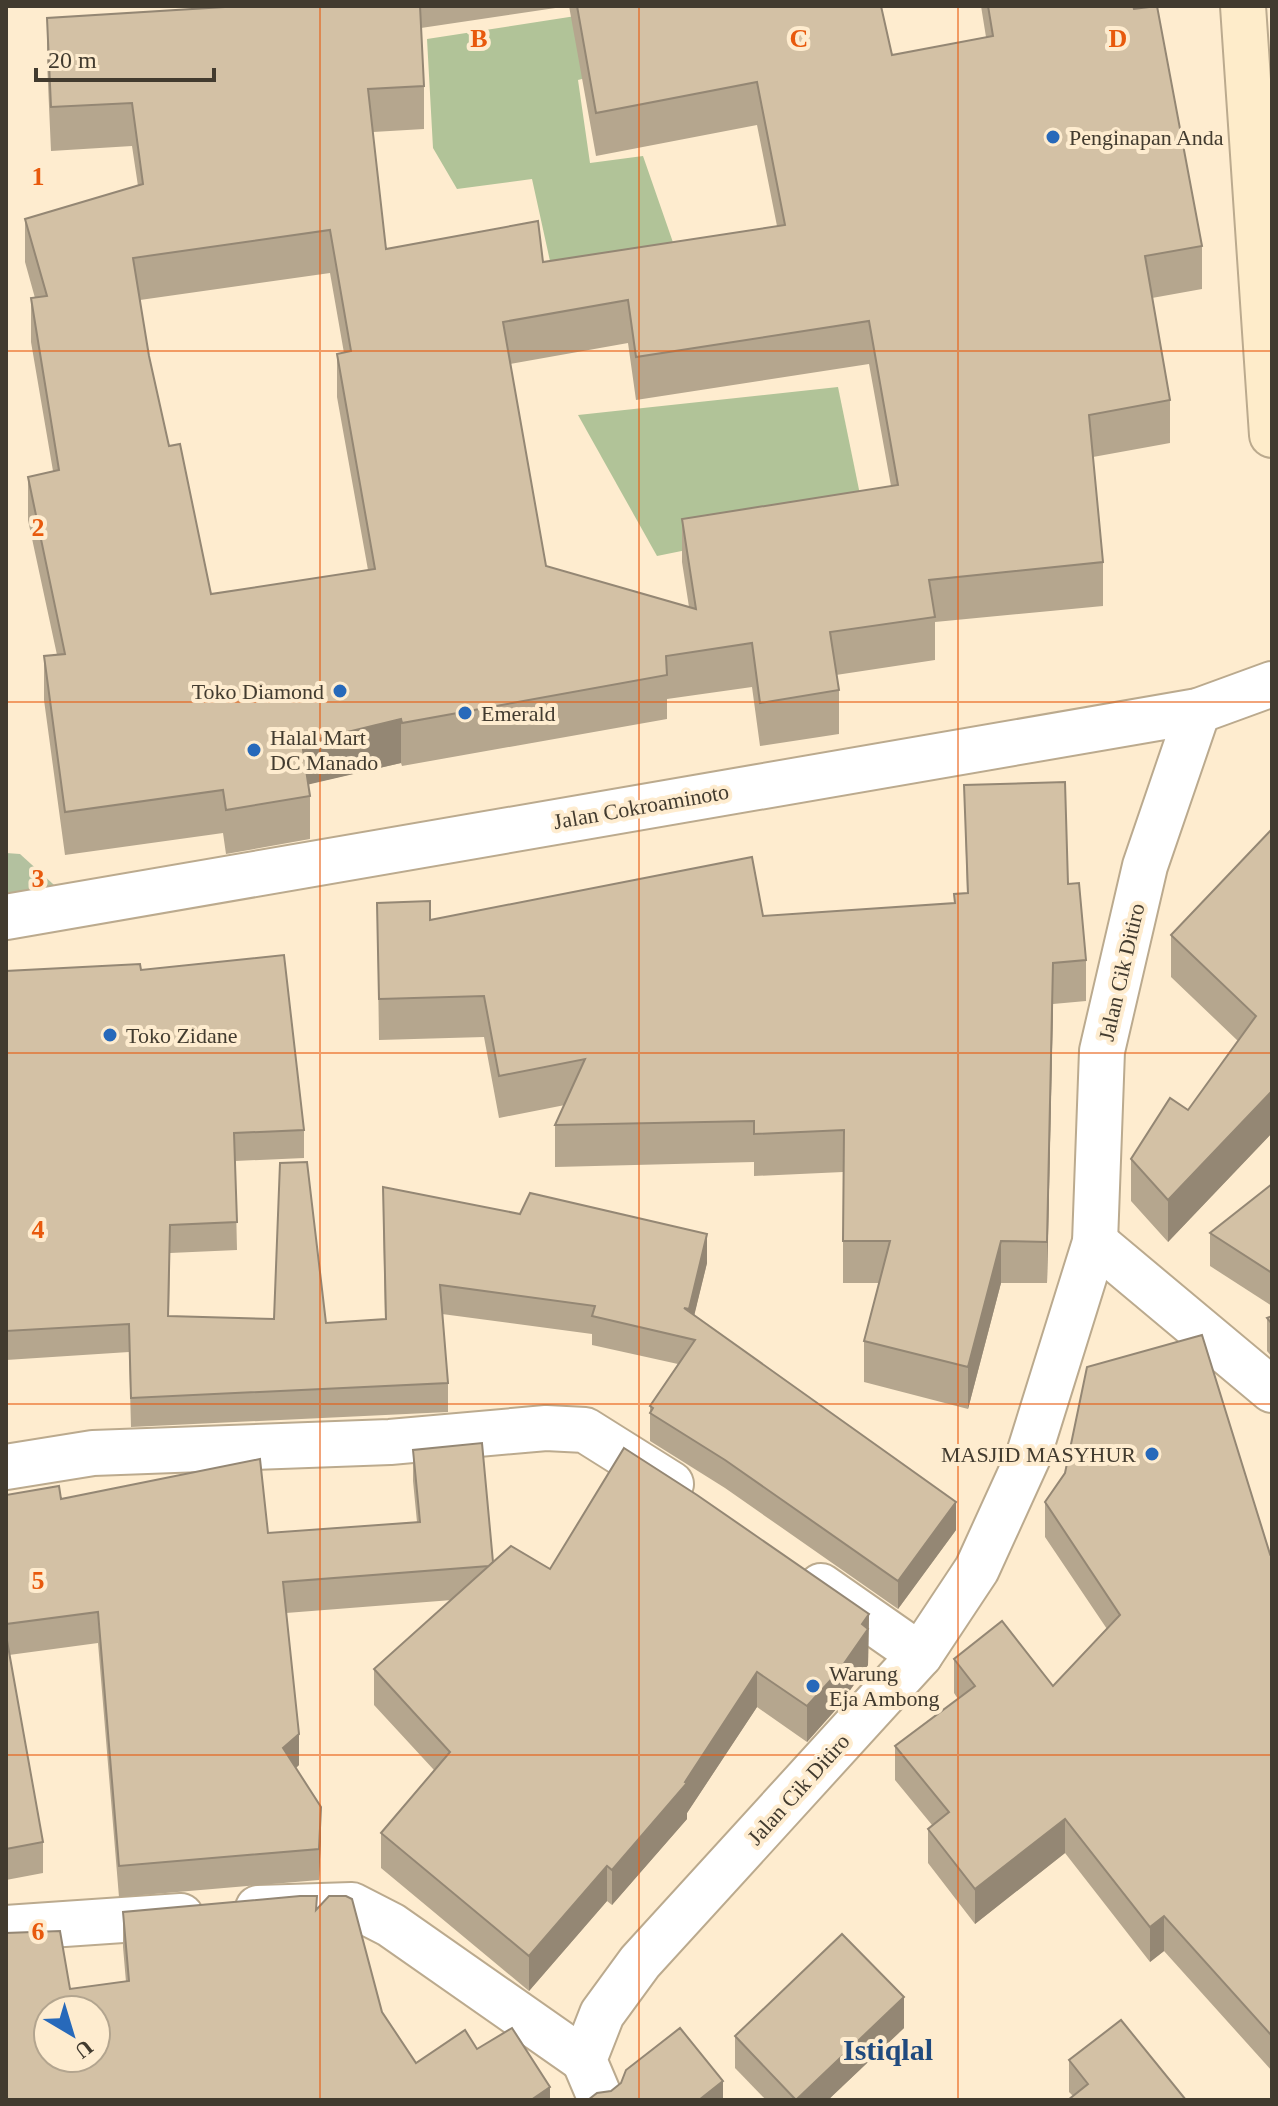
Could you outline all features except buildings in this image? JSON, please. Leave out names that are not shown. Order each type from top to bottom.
[{"type":"main road","points":[[1243,6],[1272,435]]},
{"type":"street","name":"Jalan Cokroaminoto","points":[[6,917],[1198,711],[1272,684]]},
{"type":"street","name":"Jalan Cik Ditiro","points":[[584,2060],[602,2014],[640,1962],[920,1655],[977,1569],[1028,1457],[1095,1242],[1102,1051],[1145,866],[1198,711]]},
{"type":"street","points":[[1095,1242],[1272,1390]]},
{"type":"street","points":[[6,1467],[93,1453],[375,1443],[546,1428],[585,1430],[711,1509]]},
{"type":"street","points":[[789,1564],[920,1655]]},
{"type":"street","points":[[6,1928],[74,1926],[299,1905],[352,1905],[391,1925],[584,2060],[601,2100]]},
{"type":"green space","points":[[595,13],[604,73],[578,80],[590,163],[643,156],[676,251],[550,261],[532,179],[457,189],[433,148],[427,39]]},
{"type":"green space","points":[[838,387],[864,514],[657,556],[578,415]]},
{"type":"green space","points":[[6,853],[20,854],[64,894],[6,903]]},
{"type":"place","name":"Penginapan Anda","points":[[1053,137]]},
{"type":"place","name":"Toko Diamond","points":[[340,691]]},
{"type":"place","name":"Emerald","points":[[465,713]]},
{"type":"place","name":"Halal Mart DC Manado","points":[[254,750]]},
{"type":"place","name":"Toko Zidane","points":[[110,1035]]},
{"type":"place","name":"MASJID MASYHUR","points":[[1152,1454]]},
{"type":"place","name":"Warung Eja Ambong","points":[[813,1686]]},
{"type":"district","name":"Istiqlal","points":[[888,2050]]}]
